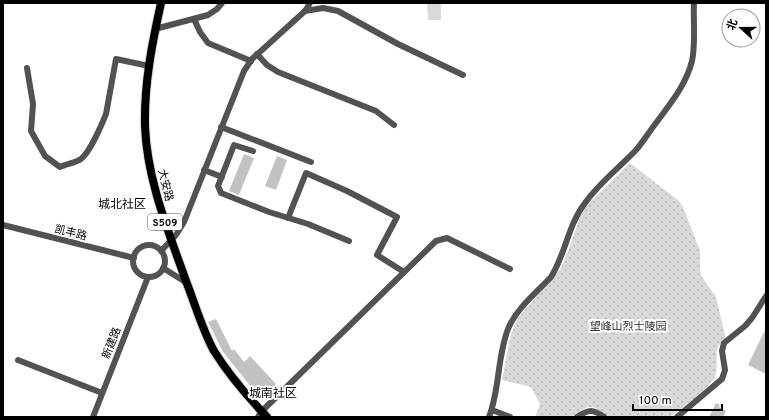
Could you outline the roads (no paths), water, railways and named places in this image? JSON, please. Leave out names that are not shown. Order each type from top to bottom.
[{"type":"main road","name":"大安路","points":[[161,3],[149,66],[145,126],[148,157],[156,194],[207,338],[230,374],[262,415]]},
{"type":"street","points":[[155,29],[211,14],[222,3]]},
{"type":"street","points":[[161,251],[172,241],[184,222],[241,75],[251,61],[305,11],[310,3]]},
{"type":"street","points":[[489,417],[492,410],[505,337],[511,323],[519,310],[551,277],[564,250],[574,221],[585,202],[636,149],[673,101],[683,84],[690,68],[693,52],[694,3]]},
{"type":"street","points":[[305,11],[323,8],[338,11],[359,21],[398,44],[463,74]]},
{"type":"street","points":[[194,19],[200,32],[208,43],[251,61]]},
{"type":"street","points":[[258,54],[267,65],[278,72],[376,111],[394,125]]},
{"type":"street","points":[[27,68],[33,104],[31,131],[45,156],[60,167],[77,161],[83,157],[103,122],[106,114],[116,59],[149,66]]},
{"type":"street","points":[[221,127],[311,162]]},
{"type":"street","points":[[253,151],[234,145],[218,186],[223,195],[308,224],[349,241]]},
{"type":"street","points":[[204,170],[222,177]]},
{"type":"street","points":[[288,218],[306,173],[347,191],[397,217],[377,255],[404,272]]},
{"type":"street","name":"凯丰路","points":[[3,225],[134,258]]},
{"type":"street","points":[[262,415],[433,243],[440,239],[447,238],[510,269]]},
{"type":"street","points":[[147,246],[154,246],[161,251],[165,261],[164,268],[159,274],[148,277],[138,272],[134,265],[134,258],[138,251],[147,246]]},
{"type":"street","points":[[164,268],[187,283]]},
{"type":"street","name":"新建路","points":[[93,417],[148,277]]},
{"type":"street","points":[[677,417],[722,379],[725,370],[722,351],[724,343],[745,326],[766,296]]},
{"type":"street","points":[[18,360],[102,393]]},
{"type":"street","points":[[492,410],[510,417]]},
{"type":"street","points":[[577,417],[589,410],[595,411],[604,417]]},
{"type":"district","name":"城北社区","points":[[122,204]]},
{"type":"district","name":"城南社区","points":[[273,393]]},
{"type":"park label","name":"望峰山烈士陵园","points":[[628,326]]}]
